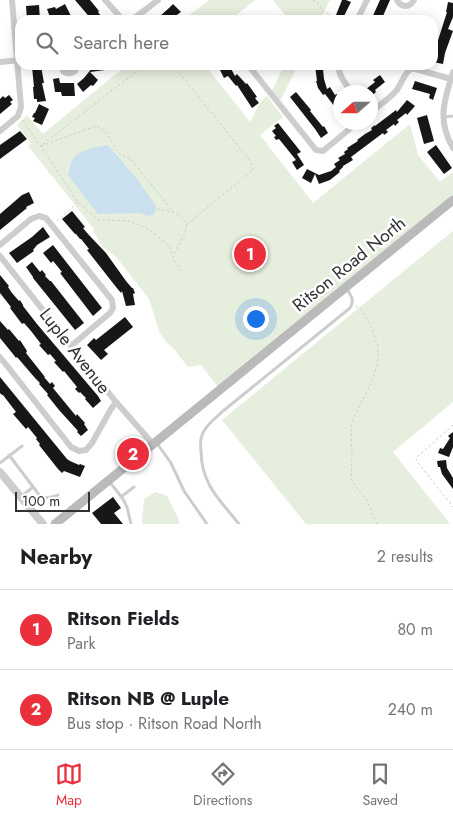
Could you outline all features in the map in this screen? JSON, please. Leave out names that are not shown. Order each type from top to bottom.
[{"type":"main road","name":"Ritson Road North","points":[[55,524],[453,200]]},
{"type":"street","points":[[12,0],[15,26]]},
{"type":"street","points":[[106,0],[119,15]]},
{"type":"street","points":[[138,15],[158,0]]},
{"type":"street","points":[[359,15],[367,0]]},
{"type":"street","points":[[397,0],[405,6],[410,5],[414,0]]},
{"type":"street","points":[[0,62],[15,60]]},
{"type":"street","points":[[0,131],[15,119],[20,111],[19,70]]},
{"type":"street","points":[[63,70],[70,74],[75,70]]},
{"type":"street","points":[[252,70],[316,150],[323,150],[348,130]]},
{"type":"street","points":[[338,70],[346,85]]},
{"type":"street","points":[[378,106],[395,92],[409,70]]},
{"type":"street","points":[[423,70],[452,75],[444,104],[443,117],[445,131],[453,148]]},
{"type":"street","points":[[0,245],[31,220],[39,216],[46,218],[112,300],[113,308],[110,313],[71,346]]},
{"type":"street","name":"Luple Avenue","points":[[0,256],[116,402],[154,443]]},
{"type":"street","points":[[0,357],[71,446],[80,451],[86,450],[92,443],[116,402]]},
{"type":"street","points":[[0,472],[43,524]]},
{"type":"lane","points":[[443,117],[453,116]]},
{"type":"lane","points":[[239,524],[211,490],[206,481],[201,456],[202,435],[205,428],[223,411],[350,308],[353,300],[346,288]]},
{"type":"lane","points":[[154,443],[171,463],[184,491],[207,524]]},
{"type":"lane","points":[[0,463],[22,446]]},
{"type":"lane","points":[[10,455],[40,496],[44,498],[58,495]]},
{"type":"lane","points":[[109,480],[126,507],[130,524]]},
{"type":"lane","points":[[21,497],[33,487]]},
{"type":"lane","points":[[121,497],[134,487]]},
{"type":"path","points":[[313,0],[319,4],[322,11],[331,15]]},
{"type":"path","points":[[41,146],[139,70]]},
{"type":"path","points":[[173,256],[185,233],[187,224],[254,170],[251,162],[177,70]]},
{"type":"path","points":[[23,120],[78,202],[98,220],[130,221],[150,230],[169,246],[175,262],[181,270]]},
{"type":"path","points":[[41,146],[96,126],[106,132],[119,154],[131,159],[173,212],[187,224]]},
{"type":"path","points":[[52,226],[78,202]]},
{"type":"path","points":[[157,209],[173,212]]},
{"type":"path","points":[[353,304],[362,310],[370,324],[378,347],[378,356],[377,366],[371,383],[351,427],[351,478],[366,501],[377,524]]},
{"type":"path","points":[[453,426],[417,457],[416,460],[453,507]]},
{"type":"green space","points":[[209,0],[255,0],[236,15],[190,15]]},
{"type":"green space","points":[[273,0],[330,0],[322,15],[285,15]]},
{"type":"green space","points":[[121,70],[209,70],[250,122],[261,101],[267,96],[283,117],[260,135],[313,203],[410,124],[418,155],[440,182],[453,172],[453,200],[218,387],[201,365],[188,367],[166,342],[159,331],[149,299],[117,258],[102,246],[94,229],[28,146],[31,143],[17,125],[27,115],[43,134]]},
{"type":"green space","points":[[282,70],[296,70],[280,101],[271,90]]},
{"type":"green space","points":[[453,231],[453,402],[393,452],[450,524],[306,524],[222,420]]},
{"type":"green space","points":[[156,492],[167,496],[179,520],[179,524],[142,524],[144,499]]},
{"type":"water","points":[[108,145],[137,179],[156,206],[153,215],[148,216],[140,213],[98,214],[68,175],[71,162],[80,153]]},
{"type":"building","points":[[75,0],[90,0],[100,15],[88,15]]},
{"type":"building","points":[[342,0],[351,2],[344,15],[336,15]]},
{"type":"building","points":[[380,0],[390,0],[383,15],[373,15]]},
{"type":"building","points":[[448,2],[453,3],[453,17],[448,29],[453,31],[443,64],[438,63],[438,40]]},
{"type":"building","points":[[65,4],[70,15],[49,15],[47,9],[55,7],[56,9]]},
{"type":"building","points":[[173,4],[181,12],[177,15],[161,15]]},
{"type":"building","points":[[39,5],[40,15],[27,15],[26,6]]},
{"type":"building","points":[[32,70],[42,70],[46,101],[37,102],[37,99],[34,99]]},
{"type":"building","points":[[90,70],[105,70],[90,72],[98,80],[93,86],[91,85],[83,92],[77,84]]},
{"type":"building","points":[[220,70],[232,70],[235,76],[237,74],[247,83],[259,103],[252,108],[237,85],[228,76],[224,78]]},
{"type":"building","points":[[316,70],[323,70],[327,89],[330,87],[333,92],[333,104],[325,94],[323,95],[316,81]]},
{"type":"building","points":[[380,75],[385,82],[378,88],[378,85],[371,85],[375,82],[373,80]]},
{"type":"building","points":[[59,78],[60,83],[74,83],[75,96],[62,96],[61,92],[55,92],[53,79]]},
{"type":"building","points":[[415,81],[437,88],[433,100],[429,98],[430,94],[412,89]]},
{"type":"building","points":[[296,92],[328,133],[321,138],[290,97]]},
{"type":"building","points":[[9,95],[13,100],[10,102],[12,104],[0,114],[0,99],[3,96],[5,98]]},
{"type":"building","points":[[407,100],[415,106],[407,115],[406,113],[397,120],[399,122],[395,126],[394,124],[386,130],[388,132],[384,135],[383,133],[351,157],[353,160],[343,166],[340,172],[330,180],[319,184],[315,174],[311,183],[302,178],[307,169],[319,175],[331,171],[336,167],[334,164],[340,160],[338,158],[345,154],[344,152],[347,148],[365,134],[372,130],[378,130],[378,124],[396,110],[397,112]]},
{"type":"building","points":[[39,104],[49,109],[42,125],[33,121],[35,118],[32,117]]},
{"type":"building","points":[[427,115],[434,141],[424,144],[417,118]]},
{"type":"building","points":[[278,123],[301,152],[297,154],[304,165],[297,170],[292,162],[296,160],[279,139],[276,140],[274,137],[276,136],[272,131]]},
{"type":"building","points":[[20,131],[27,139],[0,159],[0,145]]},
{"type":"building","points":[[436,145],[452,168],[444,174],[427,152]]},
{"type":"building","points":[[29,192],[34,203],[26,207],[0,230],[0,214],[22,195]]},
{"type":"building","points":[[72,211],[85,227],[83,228],[106,253],[133,288],[135,305],[126,306],[122,291],[121,293],[87,250],[89,249],[62,219]]},
{"type":"building","points":[[43,227],[50,237],[37,245],[34,251],[17,263],[9,253]]},
{"type":"building","points":[[53,245],[102,308],[93,316],[60,273],[62,272],[43,253]]},
{"type":"building","points":[[32,262],[40,272],[42,270],[84,323],[75,330],[26,267]]},
{"type":"building","points":[[0,275],[37,324],[98,396],[101,401],[93,408],[86,398],[75,389],[77,387],[54,362],[56,361],[50,354],[48,355],[39,345],[41,344],[31,331],[24,323],[22,324],[10,308],[0,293]]},
{"type":"building","points":[[125,317],[133,327],[104,350],[108,354],[101,360],[87,345]]},
{"type":"building","points":[[0,321],[20,340],[27,351],[26,353],[44,377],[50,384],[52,382],[55,386],[53,388],[76,416],[77,414],[85,423],[88,430],[81,436],[47,395],[40,383],[0,338]]},
{"type":"building","points":[[0,377],[67,459],[85,466],[80,477],[64,471],[62,473],[39,445],[37,438],[28,427],[26,429],[13,414],[16,412],[0,393]]},
{"type":"building","points":[[453,432],[453,447],[449,457],[438,453],[440,448],[443,449],[450,438],[448,436]]},
{"type":"building","points":[[446,460],[447,468],[453,478],[453,489],[442,474],[440,467],[438,467],[437,461]]},
{"type":"building","points":[[113,497],[121,508],[114,513],[123,524],[101,524],[92,513]]},
{"type":"place","name":"Ritson Fields","points":[[250,254]]},
{"type":"place","name":"Ritson NB @ Luple","points":[[133,454]]}]
